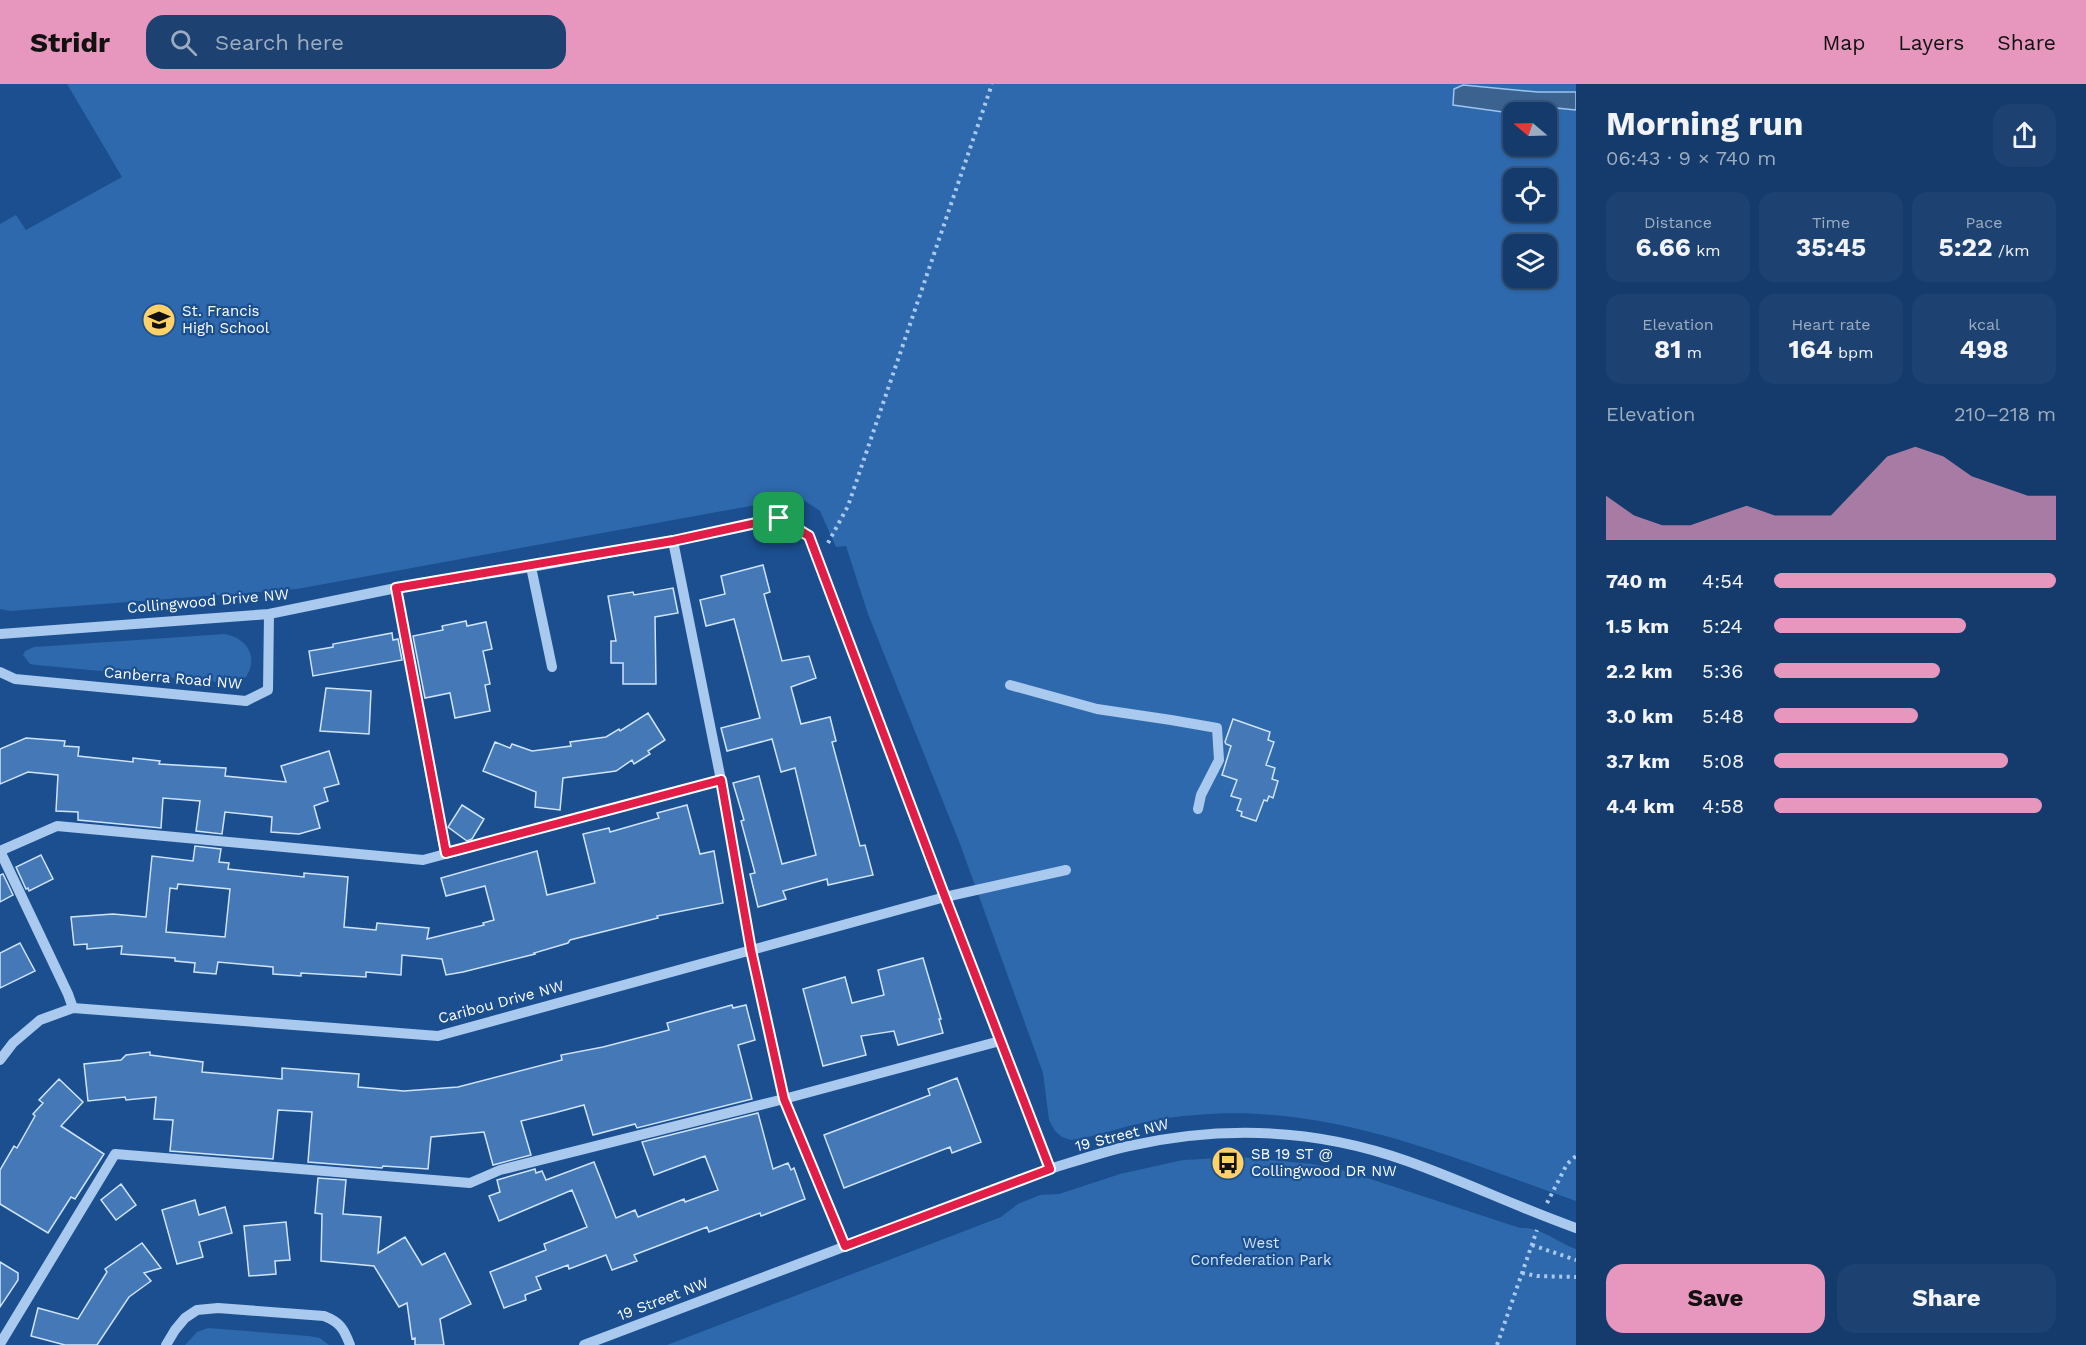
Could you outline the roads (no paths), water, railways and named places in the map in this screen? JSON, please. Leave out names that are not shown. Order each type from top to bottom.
[{"type":"street","name":"Collingwood Drive NW","points":[[0,634],[269,614],[396,588],[531,567],[673,541],[779,518],[809,536],[1050,1169]]},
{"type":"street","points":[[673,541],[721,780],[751,950],[784,1099],[845,1246]]},
{"type":"street","points":[[531,567],[552,667]]},
{"type":"street","points":[[396,588],[446,853]]},
{"type":"street","name":"Canberra Road NW","points":[[0,672],[15,679],[246,701],[268,690],[269,614]]},
{"type":"street","points":[[1010,685],[1097,709],[1217,729],[1219,760],[1201,795],[1198,809]]},
{"type":"street","points":[[73,1008],[0,851],[57,826],[423,860],[721,780]]},
{"type":"street","name":"Caribou Drive NW","points":[[0,1060],[13,1043],[40,1020],[73,1008],[438,1036],[945,897],[1066,870]]},
{"type":"street","points":[[0,1344],[115,1154],[470,1183],[500,1170],[784,1099],[1000,1041]]},
{"type":"street","name":"19 Street NW","points":[[584,1345],[1050,1169],[1126,1146],[1174,1137],[1235,1131],[1322,1139],[1406,1161],[1576,1228]]},
{"type":"street","points":[[166,1345],[185,1318],[197,1311],[218,1308],[324,1316],[337,1321],[344,1330],[350,1345]]},
{"type":"place","name":"St. Francis High School","points":[[159,320]]},
{"type":"place","name":"SB 19 ST @ Collingwood DR NW","points":[[1228,1163]]},
{"type":"park label","name":"West Confederation Park","points":[[1261,1252]]}]
